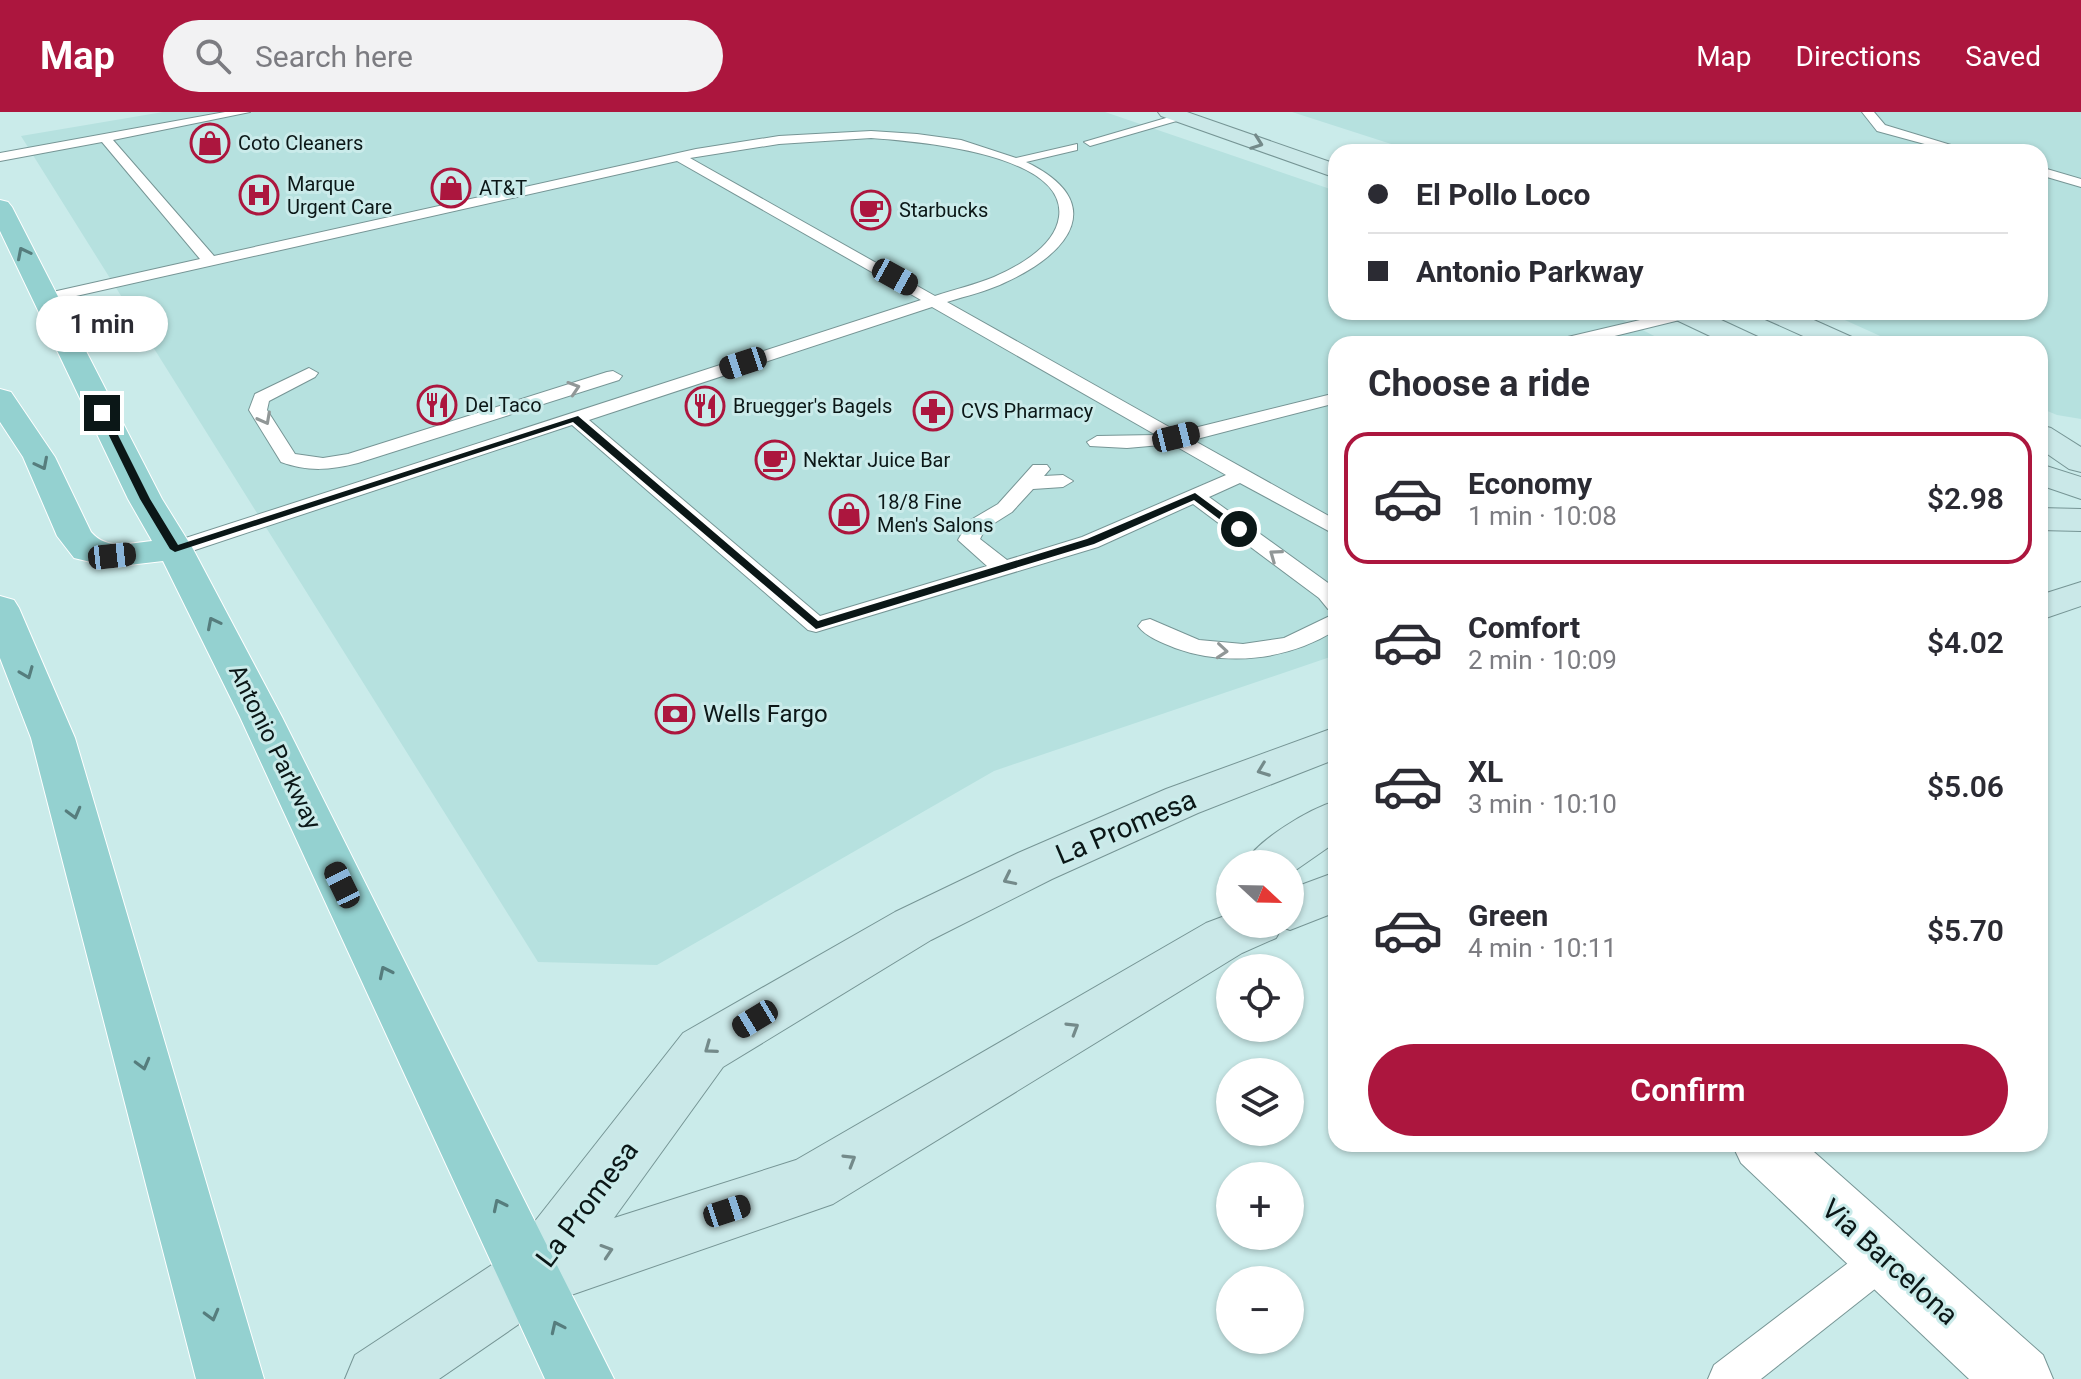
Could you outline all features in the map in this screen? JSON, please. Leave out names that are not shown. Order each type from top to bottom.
[{"type":"main road","points":[[1184,113],[1328,168]]},
{"type":"main road","name":"Antonio Parkway","points":[[0,207],[145,499],[175,549],[261,717],[580,1379]]},
{"type":"main road","points":[[1699,320],[1733,336]]},
{"type":"main road","points":[[1791,320],[1826,336]]},
{"type":"main road","points":[[0,398],[39,457],[75,536],[87,550],[112,556],[175,549]]},
{"type":"main road","points":[[2048,440],[2081,462]]},
{"type":"main road","points":[[2048,477],[2081,489]]},
{"type":"main road","points":[[2048,519],[2081,520]]},
{"type":"main road","points":[[2048,605],[2081,593]]},
{"type":"main road","points":[[0,608],[53,738],[230,1379]]},
{"type":"main road","name":"La Promesa","points":[[533,1276],[703,1050],[913,926],[994,886],[1182,801],[1328,745]]},
{"type":"main road","points":[[1289,850],[1328,823]]},
{"type":"main road","points":[[1304,904],[1328,894]]},
{"type":"main road","name":"La Promesa","points":[[533,1276],[811,1184],[1223,938]]},
{"type":"main road","points":[[379,1379],[533,1276]]},
{"type":"street","name":"Via Barcelona","points":[[1771,1152],[2019,1379]]},
{"type":"lane","points":[[0,157],[244,112]]},
{"type":"lane","points":[[1868,112],[1881,128],[1939,144]]},
{"type":"lane","points":[[1090,142],[1184,113]]},
{"type":"lane","points":[[45,298],[679,157],[785,137],[866,135],[964,146],[1017,161],[1054,182],[1067,199],[1067,218],[1059,238],[1034,261],[999,280],[175,549]]},
{"type":"lane","points":[[105,138],[210,261]]},
{"type":"lane","points":[[1017,161],[1073,147]]},
{"type":"lane","points":[[679,157],[1328,524]]},
{"type":"lane","points":[[2048,173],[2081,183]]},
{"type":"lane","points":[[1595,336],[1657,320]]},
{"type":"lane","points":[[1612,332],[1620,336]]},
{"type":"lane","points":[[309,373],[261,398],[258,410],[288,458],[302,463],[351,459],[613,376]]},
{"type":"lane","points":[[1097,442],[1122,450],[1328,400]]},
{"type":"lane","points":[[575,418],[816,625],[1090,542],[1242,475]]},
{"type":"lane","points":[[1003,568],[969,540],[976,525],[1005,508],[1034,476],[1063,481]]},
{"type":"lane","points":[[1195,496],[1328,594]]},
{"type":"lane","points":[[1150,626],[1169,639],[1227,652],[1262,651],[1328,626]]},
{"type":"lane","points":[[1728,1379],[1886,1257]]},
{"type":"shaded area","points":[[163,112],[1105,112],[1328,188],[1328,320],[1623,320],[1654,336],[1328,336],[1328,658],[994,771],[657,965],[538,962],[21,136]]},
{"type":"shaded area","points":[[1292,112],[2081,112],[2081,419],[2048,411],[2048,336],[1880,336],[1845,320],[2048,320],[2048,144],[1391,144]]},
{"type":"place","name":"Coto Cleaners","points":[[210,143]]},
{"type":"place","name":"AT&T","points":[[451,188]]},
{"type":"place","name":"Marque Urgent Care","points":[[259,195]]},
{"type":"place","name":"Starbucks","points":[[871,210]]},
{"type":"place","name":"Del Taco","points":[[437,405]]},
{"type":"place","name":"Bruegger's Bagels","points":[[705,406]]},
{"type":"place","name":"CVS Pharmacy","points":[[933,411]]},
{"type":"place","name":"Nektar Juice Bar","points":[[775,460]]},
{"type":"place","name":"18/8 Fine Men's Salons","points":[[849,514]]},
{"type":"place","name":"Wells Fargo","points":[[675,714]]},
{"type":"route","points":[[102,413],[145,499],[175,549],[575,418],[816,625],[1090,542],[1195,496],[1239,529]]}]
